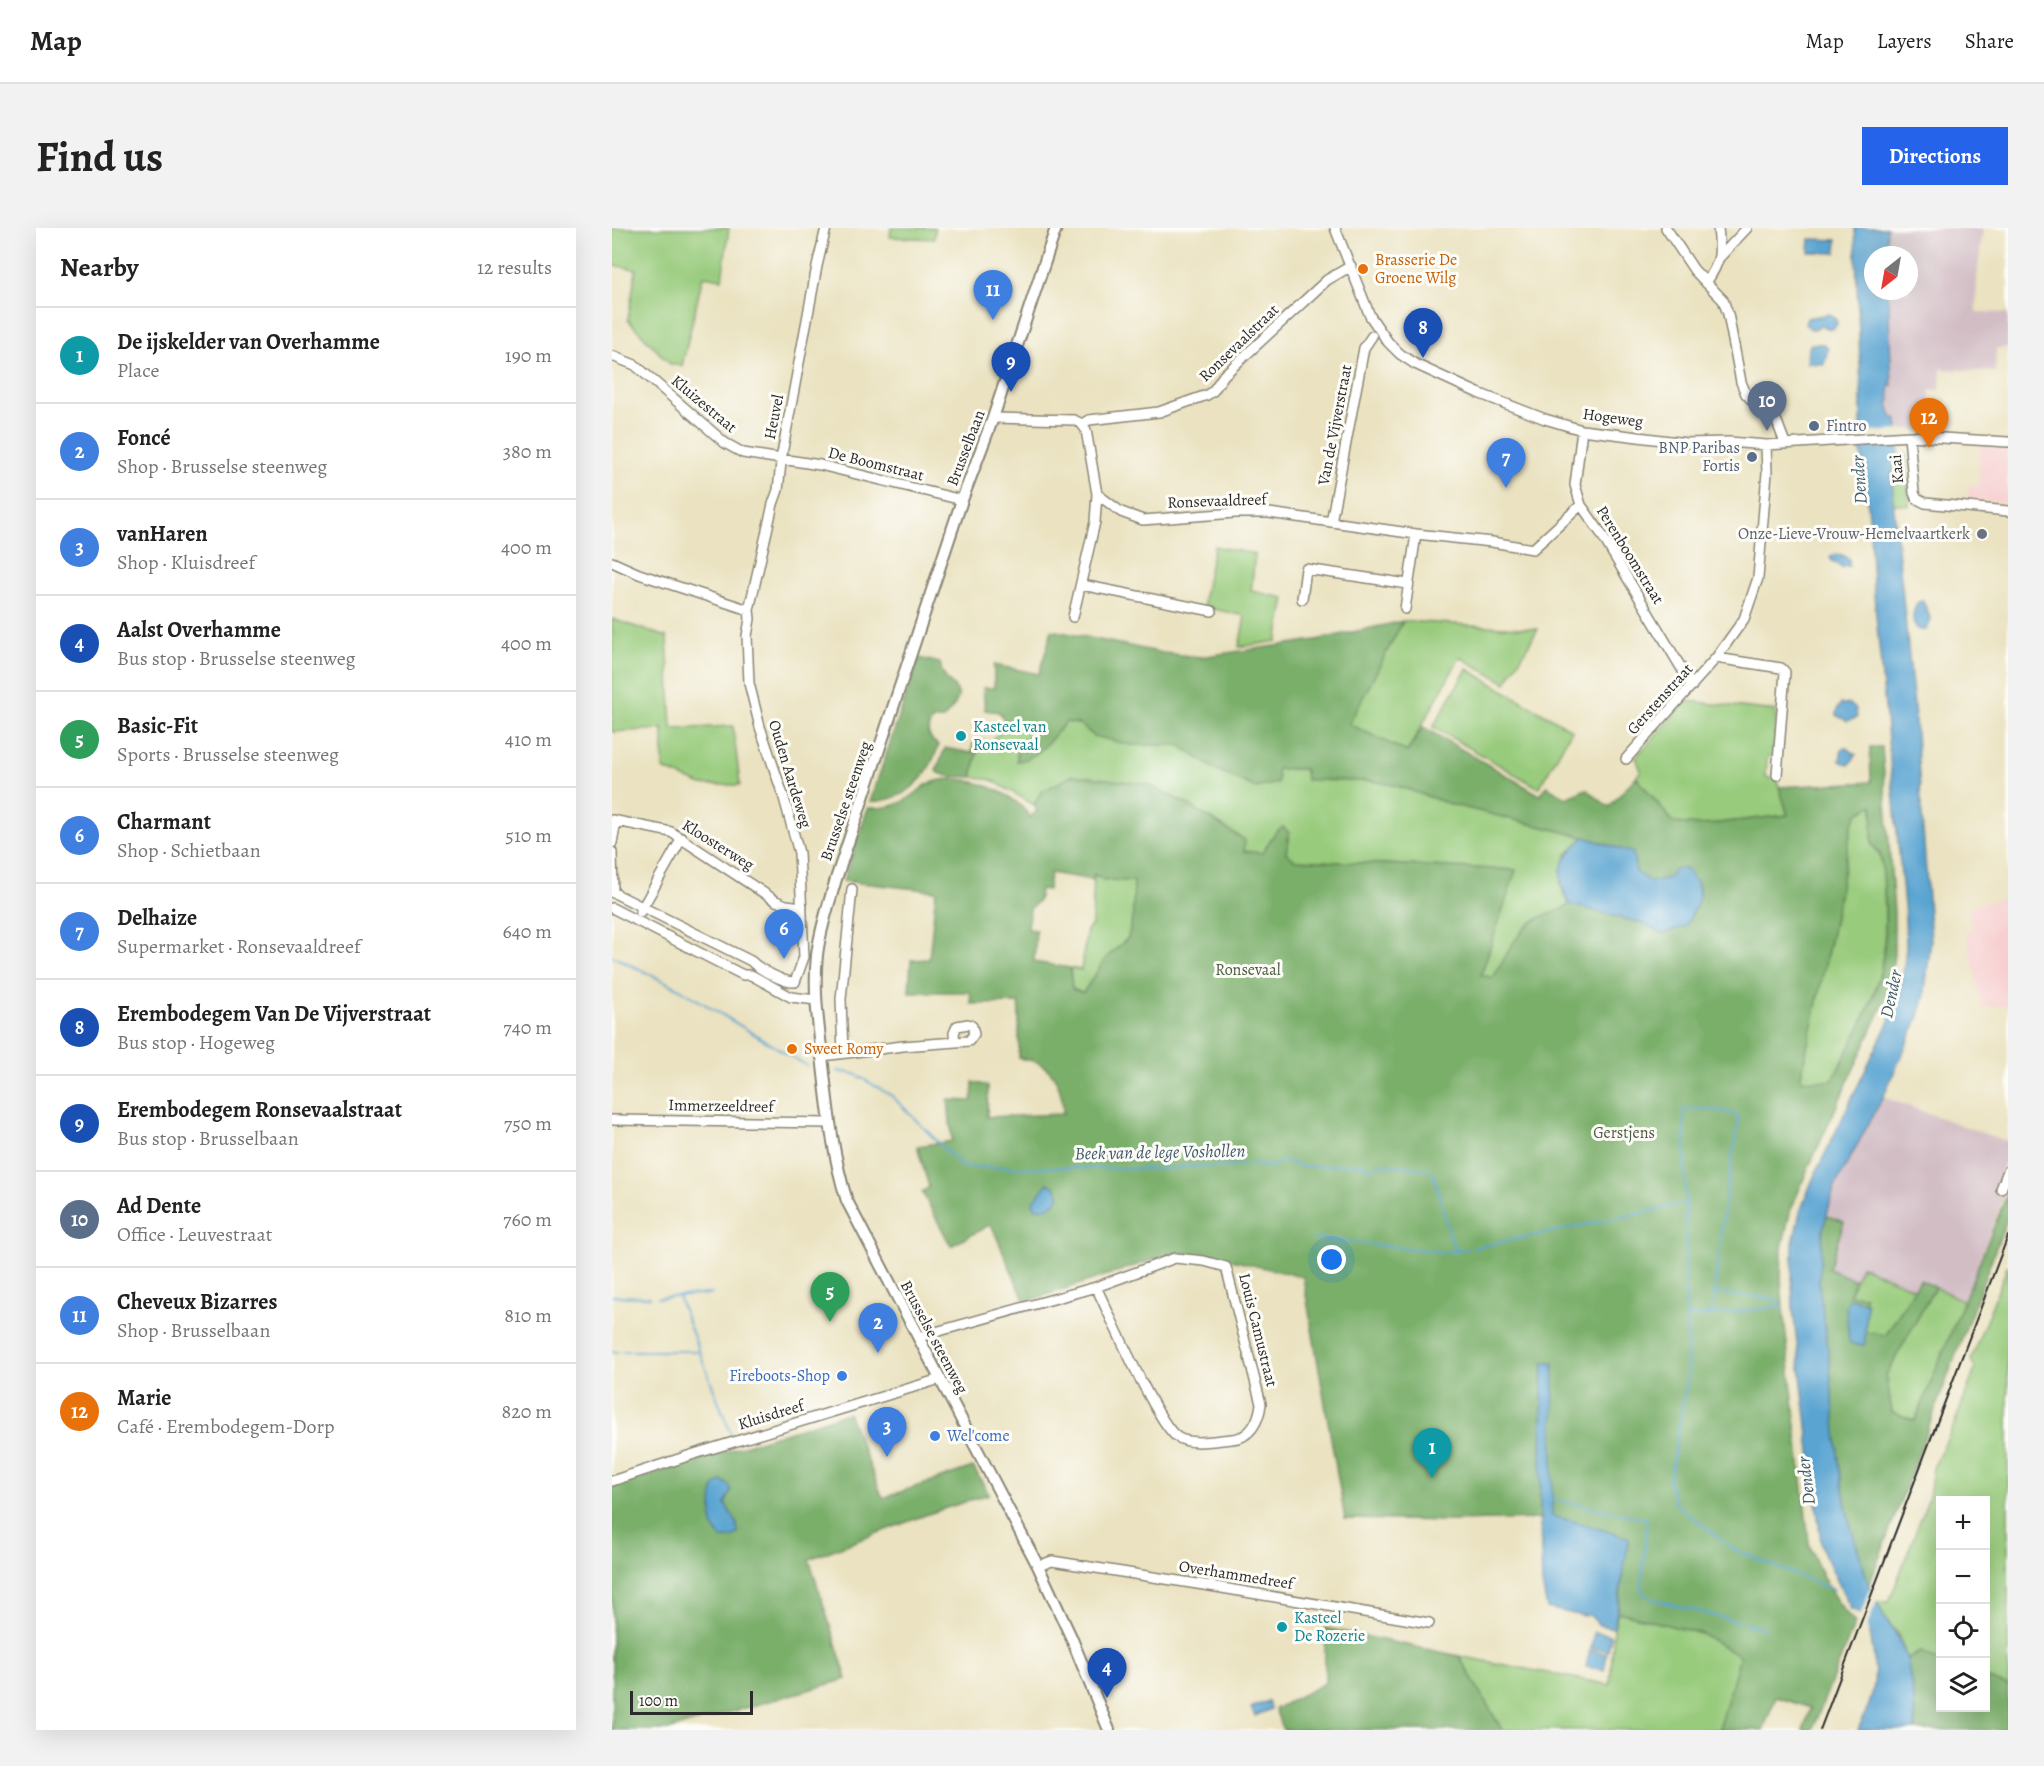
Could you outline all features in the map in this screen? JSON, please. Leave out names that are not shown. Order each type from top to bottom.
[{"type":"main road","name":"Brusselbaan","points":[[902,678],[962,500],[993,418],[1056,228]]},
{"type":"main road","name":"Brusselse steenweg","points":[[902,678],[836,879],[820,935],[817,956],[816,1000],[830,1123],[840,1182],[847,1201],[1038,1566],[1071,1637],[1109,1730]]},
{"type":"street","name":"Heuvel","points":[[749,610],[778,490],[808,311],[826,228]]},
{"type":"street","name":"Hogeweg","points":[[1335,228],[1374,322],[1394,347],[1415,364],[1478,393],[1545,419],[1582,430],[1686,443],[1766,445],[1905,436],[2008,442]]},
{"type":"street","points":[[1666,228],[1694,270],[1723,300],[1728,314],[1741,382],[1746,394],[1777,422],[1785,443]]},
{"type":"street","points":[[1706,283],[1717,267],[1721,251],[1718,228]]},
{"type":"street","points":[[1719,258],[1747,228]]},
{"type":"street","name":"Ronsevaalstraat","points":[[993,418],[1074,420],[1082,424],[1089,420],[1159,412],[1207,395],[1213,391],[1224,375],[1327,280],[1351,266]]},
{"type":"street","points":[[1372,336],[1374,322]]},
{"type":"street","name":"Hogeweg","points":[[1372,336],[1394,347]]},
{"type":"street","name":"Van de Vijverstraat","points":[[1331,522],[1364,348],[1372,336]]},
{"type":"street","name":"Kluizestraat","points":[[612,356],[635,365],[725,443],[744,453],[783,459]]},
{"type":"street","points":[[1073,617],[1095,522],[1097,494],[1086,430],[1082,424]]},
{"type":"street","name":"Perenboomstraat","points":[[1582,430],[1575,485],[1581,505],[1600,532],[1692,686]]},
{"type":"street","name":"Kaai","points":[[1905,436],[1917,500],[1925,503],[2008,511]]},
{"type":"street","name":"Gerstenstraat","points":[[1626,759],[1716,658],[1744,619],[1758,578],[1767,473],[1766,445]]},
{"type":"street","name":"De Boomstraat","points":[[783,459],[820,465],[962,500]]},
{"type":"street","name":"Ronsevaaldreef","points":[[1097,494],[1121,512],[1143,520],[1235,513],[1269,513],[1533,549],[1581,505]]},
{"type":"street","points":[[1405,609],[1416,534]]},
{"type":"street","points":[[612,562],[639,574],[749,610]]},
{"type":"street","points":[[1302,599],[1306,569],[1408,584]]},
{"type":"street","points":[[1082,585],[1212,611]]},
{"type":"street","name":"Ouden Aardeweg","points":[[749,610],[747,636],[749,683],[760,727],[782,788],[799,853],[804,957],[795,982]]},
{"type":"street","name":"Gerstenstraat","points":[[1716,658],[1781,668],[1785,672],[1778,775]]},
{"type":"street","points":[[612,843],[614,820]]},
{"type":"street","name":"Kloosterweg","points":[[614,820],[671,832],[776,901],[786,906],[802,907]]},
{"type":"street","points":[[637,920],[681,838]]},
{"type":"street","points":[[612,852],[613,892],[751,961],[756,966],[790,982],[795,982],[801,998]]},
{"type":"street","points":[[843,1053],[841,999],[852,889]]},
{"type":"street","points":[[612,908],[743,975],[751,975],[791,997],[816,1000]]},
{"type":"street","points":[[804,931],[820,935]]},
{"type":"street","points":[[751,975],[756,966]]},
{"type":"street","points":[[822,1056],[955,1042]]},
{"type":"street","name":"Immerzeeldreef","points":[[612,1120],[830,1123]]},
{"type":"street","points":[[2001,1189],[2008,1170]]},
{"type":"street","name":"Louis Camustraat","points":[[918,1337],[1096,1287],[1175,1258],[1204,1261],[1226,1267],[1261,1404],[1256,1425],[1237,1439],[1190,1442],[1178,1437],[1169,1428],[1154,1404],[1096,1287]]},
{"type":"street","name":"Kluisdreef","points":[[612,1481],[940,1379]]},
{"type":"street","name":"Overhammedreef","points":[[1038,1566],[1052,1561],[1429,1623]]},
{"type":"shaded area","points":[[1887,228],[1983,228],[1977,277],[1976,312],[2008,313],[2008,348],[1996,348],[1995,372],[1941,369],[1940,390],[1930,390],[1928,430],[1897,429],[1897,419],[1892,418],[1889,407],[1889,386],[1892,385],[1888,300],[1918,300],[1918,246],[1886,246]]},
{"type":"shaded area","points":[[1980,444],[2008,448],[2008,503],[1968,499],[1969,485],[1979,486]]},
{"type":"shaded area","points":[[2008,897],[2008,1005],[1982,1008],[1966,931],[1973,929],[1967,908]]},
{"type":"shaded area","points":[[1883,1097],[2008,1142],[2008,1153],[1994,1192],[2004,1195],[1964,1301],[1921,1280],[1915,1289],[1861,1266],[1855,1280],[1829,1269],[1844,1222],[1825,1215],[1834,1188]]},
{"type":"green space","points":[[612,228],[729,228],[722,279],[703,276],[682,366],[670,364],[628,320],[636,269],[612,265]]},
{"type":"green space","points":[[891,228],[935,228],[934,239],[890,237]]},
{"type":"green space","points":[[1906,454],[1909,506],[1893,504],[1892,479],[1895,461],[1897,455]]},
{"type":"green space","points":[[1214,546],[1255,554],[1251,591],[1285,598],[1277,641],[1239,647],[1245,616],[1204,607]]},
{"type":"green space","points":[[612,619],[667,637],[672,729],[733,726],[740,785],[702,785],[663,769],[663,729],[612,732]]},
{"type":"green space","points":[[1403,621],[1538,629],[1506,683],[1460,657],[1407,752],[1349,724]]},
{"type":"green space","name":"Gerstjens","points":[[1403,621],[1349,724],[1407,752],[1423,727],[1540,795],[1547,786],[1566,798],[1586,789],[1609,807],[1636,777],[1674,823],[1701,825],[1788,815],[1779,787],[1871,782],[1870,747],[1882,747],[1894,912],[1894,955],[1888,994],[1807,1171],[1790,1212],[1782,1248],[1783,1308],[1809,1543],[1828,1586],[1855,1623],[1812,1730],[1803,1730],[1811,1708],[1776,1697],[1763,1730],[1719,1730],[1740,1656],[1702,1634],[1618,1612],[1628,1538],[1552,1516],[1543,1363],[1540,1519],[1452,1521],[1345,1519],[1303,1277],[1219,1257],[1174,1253],[1025,1302],[991,1224],[951,1246],[922,1192],[929,1187],[917,1146],[952,1141],[948,1100],[972,1101],[973,1082],[988,1086],[987,1117],[1063,1114],[1058,1085],[1051,1073],[1039,1063],[1019,1058],[1019,1003],[971,1004],[970,992],[909,992],[911,960],[929,959],[936,891],[843,881],[868,808],[896,805],[926,785],[953,779],[983,784],[1011,798],[1030,817],[1037,811],[1034,805],[1041,792],[1073,775],[1147,784],[1187,804],[1245,840],[1244,851],[1262,853],[1275,833],[1283,827],[1289,833],[1286,853],[1295,860],[1516,870],[1481,975],[1493,978],[1524,929],[1539,918],[1569,904],[1645,924],[1663,934],[1686,926],[1700,895],[1698,881],[1668,878],[1650,882],[1636,872],[1633,853],[1584,837],[1450,804],[1395,785],[1370,781],[1306,780],[1305,769],[1277,769],[1278,783],[1256,788],[1215,769],[1179,745],[1130,745],[1094,736],[1079,724],[1066,722],[1038,752],[1024,760],[1017,761],[1017,749],[1032,732],[1004,720],[999,712],[985,710],[983,688],[994,688],[994,665],[1039,674],[1052,630],[1163,653],[1200,657],[1316,640]],"holes":[[[1873,805],[1872,845],[1880,853],[1885,919],[1883,953],[1877,985],[1862,1022],[1832,1081],[1800,1080],[1833,927],[1852,824],[1858,813]],[[1050,873],[1093,880],[1094,874],[1104,880],[1134,881],[1133,915],[1128,938],[1106,958],[1083,993],[1072,989],[1070,968],[1034,962],[1036,930],[1028,929],[1030,909],[1039,900],[1040,889],[1048,890]]]},
{"type":"green space","points":[[919,658],[940,663],[947,680],[958,693],[957,699],[943,719],[934,719],[929,726],[930,737],[939,745],[922,777],[914,786],[895,797],[870,802]]},
{"type":"green space","points":[[1467,669],[1572,730],[1539,788],[1433,727]]},
{"type":"green space","points":[[1687,701],[1776,711],[1774,754],[1767,758],[1766,777],[1777,780],[1788,815],[1701,825],[1674,823],[1636,777],[1641,771],[1636,757]]},
{"type":"green space","points":[[1004,720],[1032,732],[1017,749],[1017,761],[1037,753],[1066,722],[1079,724],[1094,736],[1130,745],[1179,745],[1215,769],[1305,769],[1306,780],[1370,781],[1395,785],[1450,804],[1584,837],[1566,855],[1560,885],[1569,904],[1539,918],[1524,929],[1493,978],[1481,975],[1515,870],[1295,860],[1286,853],[1289,833],[1275,833],[1262,853],[1244,851],[1041,792],[1034,805],[992,780],[972,777],[980,740],[992,742],[1002,730]]},
{"type":"green space","points":[[973,742],[979,744],[972,777],[948,776],[936,771],[945,748],[972,753]]},
{"type":"green space","points":[[1873,805],[1872,845],[1882,861],[1884,879],[1885,939],[1880,973],[1863,1021],[1832,1081],[1800,1080],[1833,927],[1852,824],[1858,813]]},
{"type":"green space","points":[[1094,874],[1104,880],[1134,881],[1133,915],[1128,938],[1106,958],[1083,993],[1072,989],[1070,968],[1081,970],[1087,930],[1092,925]]},
{"type":"green space","points":[[2008,1192],[2008,1216],[1869,1585],[1859,1558],[1845,1503],[1829,1361],[1821,1312],[1819,1258],[1825,1215],[1844,1222],[1829,1269],[1855,1280],[1849,1295],[1865,1296],[1865,1332],[1886,1335],[1920,1280],[1935,1287],[1886,1375],[1892,1412],[1915,1421]]},
{"type":"green space","points":[[2008,1265],[2008,1686],[1990,1679],[1990,1496],[1936,1496],[1936,1659],[1921,1652],[1907,1658],[1898,1634],[1884,1616],[1877,1602],[1889,1602],[1929,1497],[1933,1468],[1954,1425],[1975,1369],[1971,1359]]},
{"type":"green space","points":[[1861,1266],[1915,1289],[1886,1335],[1864,1332],[1849,1295]]},
{"type":"green space","points":[[1935,1287],[1964,1301],[1915,1421],[1892,1412],[1886,1375]]},
{"type":"green space","points":[[848,1413],[883,1498],[973,1467],[989,1494],[928,1514],[809,1559],[847,1679],[668,1730],[612,1730],[612,1487]]},
{"type":"green space","points":[[1618,1612],[1702,1634],[1741,1656],[1719,1730],[1502,1730],[1459,1656],[1610,1685],[1614,1628]]},
{"type":"green space","points":[[1325,1628],[1459,1656],[1502,1730],[1283,1730],[1275,1709],[1325,1683]]},
{"type":"green space","points":[[1921,1652],[1936,1659],[1936,1712],[1990,1712],[1990,1679],[2008,1686],[2008,1726],[2006,1730],[1916,1730],[1907,1659]]},
{"type":"water","points":[[1855,228],[1887,228],[1886,246],[1864,246],[1864,300],[1888,300],[1892,386],[1889,386],[1890,401],[1888,403],[1892,417],[1897,419],[1899,450],[1892,472],[1893,499],[1914,706],[1931,940],[1924,999],[1918,1019],[1883,1097],[1834,1188],[1823,1229],[1819,1285],[1828,1349],[1840,1473],[1848,1517],[1869,1585],[1884,1616],[1897,1635],[1907,1659],[1914,1700],[1915,1730],[1858,1730],[1873,1690],[1873,1650],[1864,1619],[1860,1613],[1851,1609],[1821,1542],[1793,1310],[1793,1243],[1800,1212],[1812,1181],[1888,1023],[1903,976],[1906,947],[1905,916],[1873,584],[1869,515],[1861,451]]},
{"type":"water","points":[[1810,239],[1837,240],[1836,253],[1809,252]]},
{"type":"water","points":[[1829,314],[1836,320],[1837,324],[1834,328],[1830,329],[1821,325],[1817,329],[1811,329],[1805,324],[1807,318]]},
{"type":"water","points":[[1811,344],[1824,344],[1828,349],[1824,364],[1807,363]]},
{"type":"water","points":[[1835,554],[1849,559],[1849,566],[1842,567],[1832,561],[1830,557]]},
{"type":"water","points":[[1923,601],[1931,620],[1926,630],[1917,628],[1913,620],[1918,602]]},
{"type":"water","points":[[1841,704],[1849,704],[1856,709],[1857,718],[1847,721],[1836,715]]},
{"type":"water","points":[[1845,747],[1856,755],[1849,765],[1840,761],[1842,749]]},
{"type":"water","points":[[1584,837],[1633,853],[1636,872],[1650,882],[1668,878],[1675,869],[1686,869],[1697,884],[1699,897],[1686,926],[1663,934],[1645,924],[1569,904],[1562,883],[1562,867],[1569,853]]},
{"type":"water","points":[[1048,1183],[1055,1187],[1060,1196],[1050,1206],[1036,1208],[1033,1204],[1034,1200]]},
{"type":"water","points":[[1850,1298],[1867,1303],[1864,1345],[1855,1345],[1849,1340],[1846,1306]]},
{"type":"water","points":[[1543,1363],[1554,1363],[1552,1516],[1629,1538],[1614,1628],[1599,1625],[1590,1615],[1583,1616],[1547,1608],[1542,1584],[1540,1519]]},
{"type":"water","points":[[722,1481],[729,1485],[731,1491],[725,1504],[737,1523],[738,1533],[732,1538],[721,1538],[712,1525],[713,1490]]},
{"type":"water","points":[[1594,1632],[1611,1635],[1608,1651],[1591,1648]]},
{"type":"water","points":[[1590,1650],[1607,1654],[1604,1670],[1586,1667]]},
{"type":"water","points":[[1268,1701],[1271,1709],[1255,1716],[1251,1708]]},
{"type":"pier","points":[[1900,430],[1901,442],[1857,445],[1857,433]]},
{"type":"pier","points":[[1872,1585],[1878,1598],[1865,1631],[1859,1618]]},
{"type":"waterway","name":"Beek van de lege Voshollen","points":[[612,956],[678,988],[807,1066]]},
{"type":"waterway","name":"Beek van de lege Voshollen","points":[[837,1071],[855,1074],[892,1096],[963,1167],[1170,1169],[1187,1166],[1229,1167],[1255,1164],[1267,1167],[1286,1161],[1303,1167],[1360,1164],[1371,1168],[1386,1164],[1430,1170],[1433,1172],[1450,1236],[1457,1252]]},
{"type":"waterway","points":[[1686,1205],[1684,1109],[1706,1109],[1734,1114],[1739,1118],[1726,1195],[1714,1293]]},
{"type":"waterway","name":"Beek van de lege Voshollen","points":[[1473,1248],[1686,1205],[1685,1282]]},
{"type":"waterway","name":"Beek van de lege Voshollen","points":[[1314,1238],[1442,1252],[1467,1249]]},
{"type":"waterway","name":"Beek van de lege Voshollen","points":[[1685,1288],[1687,1317],[1782,1306]]},
{"type":"waterway","points":[[1712,1315],[1714,1293],[1775,1299],[1779,1301],[1780,1306]]},
{"type":"waterway","points":[[657,1298],[712,1294]]},
{"type":"waterway","points":[[612,1296],[650,1297]]},
{"type":"waterway","points":[[678,1296],[732,1437]]},
{"type":"waterway","points":[[1687,1317],[1688,1375],[1669,1482],[1675,1503],[1733,1549],[1834,1590]]},
{"type":"waterway","points":[[622,1351],[699,1351]]},
{"type":"waterway","points":[[612,1352],[618,1352]]},
{"type":"waterway","points":[[1552,1499],[1647,1519],[1641,1591],[1652,1599],[1766,1629]]},
{"type":"railway","points":[[1820,1730],[2008,1236]]},
{"type":"place","name":"Brasserie De Groene Wilg","points":[[1363,269]]},
{"type":"place","name":"Cheveux Bizarres","points":[[993,320]]},
{"type":"place","name":"Erembodegem Van De Vijverstraat","points":[[1423,358]]},
{"type":"place","name":"Erembodegem Ronsevaalstraat","points":[[1011,392]]},
{"type":"place","name":"Fintro","points":[[1814,426]]},
{"type":"place","name":"Ad Dente","points":[[1767,431]]},
{"type":"place","name":"Marie","points":[[1929,448]]},
{"type":"place","name":"BNP Paribas Fortis","points":[[1752,457]]},
{"type":"place","name":"Delhaize","points":[[1506,488]]},
{"type":"place","name":"Onze-Lieve-Vrouw-Hemelvaartkerk","points":[[1982,534]]},
{"type":"place","name":"Kasteel van Ronsevaal","points":[[961,736]]},
{"type":"place","name":"Charmant","points":[[784,959]]},
{"type":"place","name":"Sweet Romy","points":[[792,1049]]},
{"type":"place","name":"Basic-Fit","points":[[830,1322]]},
{"type":"place","name":"Foncé","points":[[878,1353]]},
{"type":"place","name":"Fireboots-Shop","points":[[842,1376]]},
{"type":"place","name":"Wel'come","points":[[935,1436]]},
{"type":"place","name":"vanHaren","points":[[887,1457]]},
{"type":"place","name":"De ijskelder van Overhamme","points":[[1432,1478]]},
{"type":"place","name":"Kasteel De Rozerie","points":[[1282,1627]]},
{"type":"place","name":"Aalst Overhamme","points":[[1107,1698]]},
{"type":"water label","name":"Dender","points":[[1859,480]]},
{"type":"water label","name":"Dender","points":[[1891,994]]},
{"type":"water label","name":"Dender","points":[[1806,1481]]},
{"type":"park label","name":"Ronsevaal","points":[[1248,970]]}]
